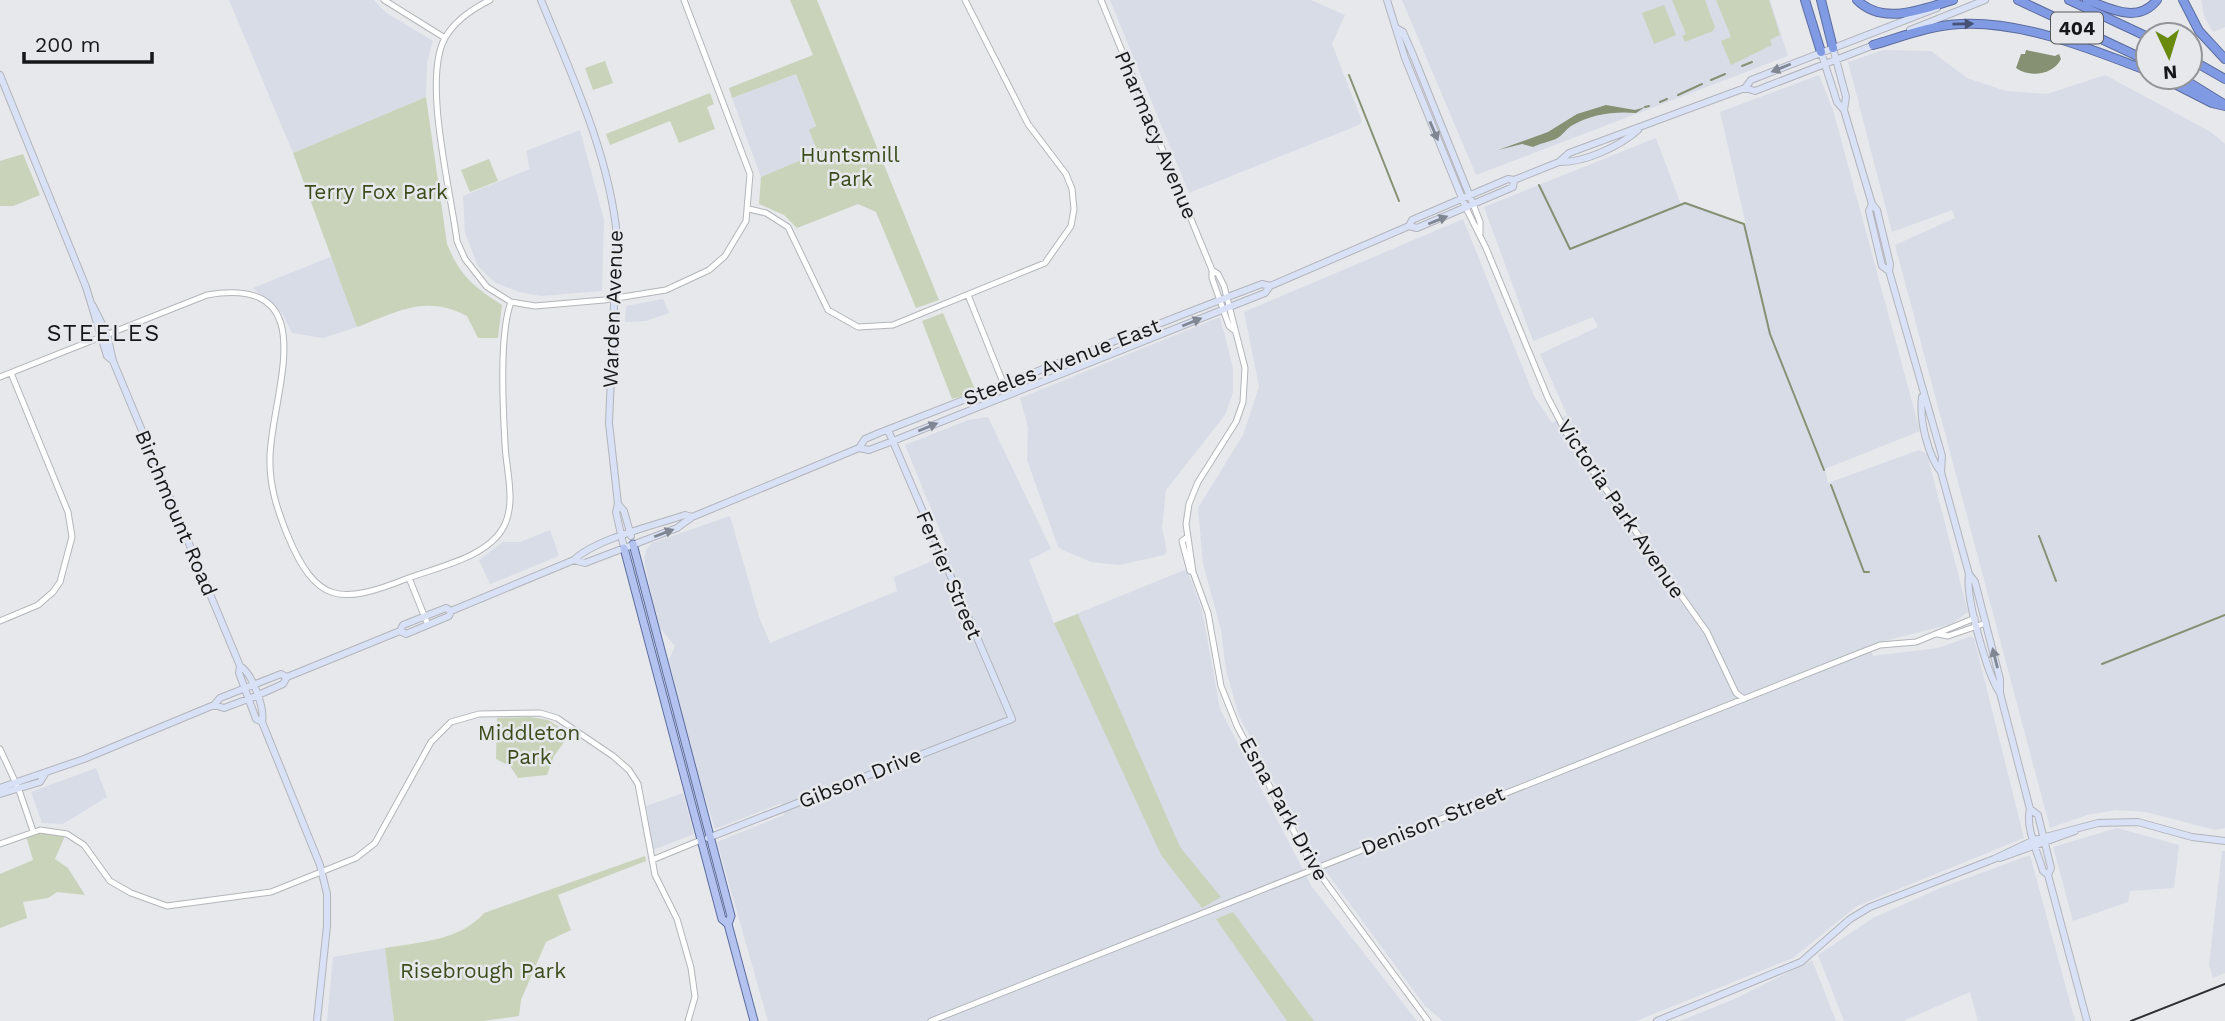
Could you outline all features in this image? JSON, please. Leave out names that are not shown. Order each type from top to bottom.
[{"type":"highway","points":[[1805,0],[1821,52]]},
{"type":"highway","points":[[1821,0],[1833,48]]},
{"type":"highway","points":[[1857,0],[1872,12],[1881,14],[1914,11],[1955,0]]},
{"type":"highway","name":"404","points":[[2018,0],[2134,54]]},
{"type":"highway","name":"404","points":[[2069,0],[2134,30]]},
{"type":"highway","points":[[2087,0],[2127,14],[2149,9],[2157,0]]},
{"type":"highway","points":[[2183,0],[2199,31],[2225,59]]},
{"type":"highway","points":[[1873,45],[1941,26],[1980,24],[2039,35],[2134,66]]},
{"type":"highway","points":[[2204,67],[2225,79]]},
{"type":"highway","points":[[2188,91],[2212,103],[2225,105]]},
{"type":"highway","points":[[2202,91],[2225,105]]},
{"type":"main road","name":"Warden Avenue","points":[[541,0],[583,103],[612,199],[617,236],[610,444],[618,504],[616,512],[621,538],[685,761]]},
{"type":"main road","name":"Victoria Park Avenue","points":[[1387,0],[1398,29],[1403,32],[1413,55],[1474,204]]},
{"type":"main road","name":"Steeles Avenue East","points":[[1409,226],[1412,220],[1508,179],[1514,180],[1559,162],[1569,153],[1587,145],[1625,131],[1638,130],[1745,88],[1751,80],[1955,0]]},
{"type":"main road","name":"Steeles Avenue East","points":[[1745,88],[1755,91],[1985,0]]},
{"type":"main road","name":"Victoria Park Avenue","points":[[1398,29],[1396,35],[1466,208]]},
{"type":"main road","points":[[1833,48],[1846,97],[1844,110]]},
{"type":"main road","points":[[1821,52],[1837,102],[1844,110],[1872,204],[1877,210],[1890,264],[1889,271],[1922,396],[1930,411],[1942,456],[1941,472],[1969,574],[1975,582],[2000,679],[2000,693],[2030,809],[2028,817],[2043,872],[2048,875]]},
{"type":"main road","name":"Birchmount Road","points":[[0,75],[93,306],[104,335],[107,356],[113,360],[240,666],[239,673],[256,719],[262,722]]},
{"type":"main road","name":"Steeles Avenue East","points":[[574,560],[584,563],[677,528],[692,517],[859,448],[869,450],[893,441],[1265,293],[1270,286],[1409,226],[1417,228],[1513,187],[1514,180]]},
{"type":"main road","name":"Steeles Avenue East","points":[[859,448],[865,439],[1262,284],[1270,286]]},
{"type":"main road","name":"Ferrier Street","points":[[888,430],[1012,719]]},
{"type":"main road","name":"Warden Avenue","points":[[618,504],[624,511],[631,534],[722,919],[728,924],[754,1021]]},
{"type":"main road","name":"Steeles Avenue East","points":[[400,631],[407,634],[449,616],[451,611],[574,560],[581,553],[685,515],[692,517]]},
{"type":"main road","points":[[1969,574],[1967,583],[1975,618],[1992,680],[2000,693]]},
{"type":"main road","name":"Steeles Avenue East","points":[[214,705],[224,708],[256,696],[283,684],[287,677],[400,631],[403,625],[446,608],[451,611]]},
{"type":"main road","name":"Birchmount Road","points":[[240,666],[246,670],[253,685],[264,716],[262,722],[322,872],[328,915],[317,1021]]},
{"type":"main road","name":"Steeles Avenue East","points":[[0,788],[37,773],[45,774],[214,705],[220,698],[244,688],[281,674],[287,677]]},
{"type":"main road","name":"Gibson Drive","points":[[705,839],[1012,719]]},
{"type":"main road","name":"Steeles Avenue East","points":[[0,794],[40,782],[45,774]]},
{"type":"main road","points":[[2030,809],[2038,815],[2051,868],[2048,875],[2087,1021]]},
{"type":"main road","points":[[1657,1021],[1801,962],[1850,919],[1870,907],[2044,840],[2098,823],[2127,821],[2201,839],[2225,841]]},
{"type":"street","points":[[384,0],[445,38]]},
{"type":"street","points":[[490,0],[469,12],[445,38],[437,62],[435,89],[457,241],[465,259],[487,287],[511,302],[535,306],[614,299],[666,290],[709,270],[737,240],[749,209],[751,184],[747,163],[684,0]]},
{"type":"street","points":[[749,209],[766,213],[788,228],[828,310],[858,327],[893,325],[1045,263],[1064,239],[1074,209],[1072,189],[1066,174],[1028,124],[965,0]]},
{"type":"street","name":"Pharmacy Avenue","points":[[1101,0],[1212,270],[1218,274],[1227,308]]},
{"type":"street","name":"Victoria Park Avenue","points":[[1474,204],[1480,222],[1480,234]]},
{"type":"street","name":"Victoria Park Avenue","points":[[1466,208],[1480,234],[1542,386],[1568,436],[1707,632],[1736,692],[1744,699]]},
{"type":"street","points":[[0,377],[207,295],[242,293],[268,306],[281,323],[286,346],[271,439],[271,484],[280,516],[300,566],[316,584],[334,593],[370,594],[484,548],[496,537],[507,519],[510,499],[505,443],[504,348],[511,302]]},
{"type":"street","points":[[968,295],[1008,395]]},
{"type":"street","name":"Esna Park Drive","points":[[1227,308],[1245,368],[1243,402],[1236,422],[1193,493],[1187,513],[1186,538],[1208,613],[1219,680],[1230,711],[1316,870],[1428,1021]]},
{"type":"street","points":[[0,621],[38,605],[53,592],[60,582],[72,537],[68,512],[11,373]]},
{"type":"street","points":[[409,578],[428,625]]},
{"type":"street","name":"Denison Street","points":[[931,1021],[1880,645],[1916,642],[1975,618]]},
{"type":"street","name":"Denison Street","points":[[1938,634],[1948,636],[1986,623]]},
{"type":"street","points":[[0,844],[33,831],[58,831],[79,840],[110,881],[131,893],[167,906],[271,891],[356,858],[375,843],[442,729],[461,718],[493,713],[540,713],[557,718],[623,763],[641,792],[644,826],[657,881],[677,919],[691,968],[695,997],[688,1021]]},
{"type":"street","points":[[0,749],[16,781],[33,831]]},
{"type":"street","points":[[652,860],[705,839]]},
{"type":"shaded area","points":[[229,0],[374,0],[385,12],[433,41],[427,63],[426,97],[293,153]]},
{"type":"shaded area","points":[[1110,0],[1311,0],[1345,15],[1332,44],[1362,121],[1359,125],[1189,193]]},
{"type":"shaded area","points":[[1402,0],[1770,0],[1788,56],[1476,175]]},
{"type":"shaded area","points":[[2201,0],[2225,0],[2225,27],[2213,32],[2204,16]]},
{"type":"shaded area","points":[[1883,50],[1931,51],[1967,78],[2006,91],[2047,94],[2105,75],[2211,132],[2225,144],[2225,828],[2215,830],[2146,812],[2116,810],[2087,815],[2050,828],[1895,245],[1955,218],[1952,210],[1892,232],[1848,62]]},
{"type":"shaded area","points":[[2026,50],[2055,56],[2059,54],[2061,59],[2047,72],[2028,73],[2016,68],[2021,54],[2025,54]]},
{"type":"shaded area","points":[[796,74],[816,127],[809,130],[818,153],[761,177],[732,98]]},
{"type":"shaded area","points":[[1819,75],[1833,110],[1920,431],[1825,469],[1828,483],[1919,450],[1927,454],[1968,612],[1951,624],[1869,645],[1873,656],[1938,648],[1969,637],[1974,638],[2024,838],[1857,906],[1793,958],[1636,1021],[1443,1021],[1425,1006],[1308,847],[1239,716],[1226,670],[1221,630],[1203,564],[1198,508],[1243,435],[1259,387],[1244,312],[1463,219],[1534,396],[1552,423],[1567,415],[1540,354],[1598,327],[1593,317],[1533,341],[1484,207],[1656,138],[1681,205],[1688,203],[1746,225],[1720,112]]},
{"type":"shaded area","points":[[1606,105],[1635,110],[1645,107],[1636,113],[1620,112],[1595,116],[1571,126],[1556,139],[1533,147],[1522,144],[1498,150],[1548,132],[1577,114]]},
{"type":"shaded area","points":[[580,130],[604,220],[602,291],[541,296],[519,292],[494,282],[478,266],[465,233],[463,196],[530,169],[526,151]]},
{"type":"shaded area","points":[[333,256],[357,327],[323,338],[292,333],[282,313],[253,288]]},
{"type":"shaded area","points":[[663,299],[669,313],[646,321],[625,322],[626,306]]},
{"type":"shaded area","points":[[1220,317],[1233,368],[1233,393],[1225,415],[1166,490],[1162,528],[1167,551],[1164,555],[1119,565],[1091,562],[1058,547],[1027,460],[1028,428],[1020,398]]},
{"type":"shaded area","points":[[988,417],[1051,549],[1029,560],[1054,623],[1187,569],[1202,610],[1220,709],[1312,887],[1417,1021],[768,1021],[717,842],[784,815],[782,803],[715,829],[694,763],[669,660],[675,646],[658,626],[644,560],[646,550],[652,543],[730,516],[759,617],[770,643],[897,591],[894,577],[930,562],[947,548],[905,445],[968,420]]},
{"type":"shaded area","points":[[550,530],[559,556],[490,584],[479,560],[503,542],[520,542]]},
{"type":"shaded area","points":[[96,768],[107,797],[63,824],[42,823],[31,792]]},
{"type":"shaded area","points":[[683,793],[694,834],[653,850],[646,806]]},
{"type":"shaded area","points":[[2117,828],[2179,845],[2174,888],[2130,891],[2128,902],[2073,921],[2053,847]]},
{"type":"shaded area","points":[[2222,851],[2225,851],[2225,973],[2213,978],[2209,965]]},
{"type":"shaded area","points":[[2030,855],[2075,1021],[1978,1021],[1970,992],[1903,1021],[1844,1021],[1818,955],[1873,918],[1940,888]]},
{"type":"shaded area","points":[[385,948],[394,1021],[327,1021],[333,957]]},
{"type":"shaded area","points":[[1812,960],[1836,1021],[1680,1021],[1737,998]]},
{"type":"green space","name":"Huntsmill Park","points":[[790,0],[817,0],[939,300],[916,308],[876,212],[858,204],[797,228],[784,215],[759,204],[761,177],[818,153],[809,130],[816,126],[796,74],[732,98],[729,88],[813,55]]},
{"type":"green space","points":[[1672,0],[1705,0],[1715,27],[1713,31],[1685,42],[1682,36],[1686,34]]},
{"type":"green space","points":[[1716,0],[1769,0],[1780,35],[1770,40],[1772,45],[1731,65],[1721,41],[1731,37]]},
{"type":"green space","points":[[1664,5],[1676,35],[1654,44],[1642,13]]},
{"type":"green space","points":[[605,61],[613,83],[593,90],[585,68]]},
{"type":"green space","points":[[710,93],[714,104],[707,107],[715,129],[679,143],[670,121],[610,145],[606,134]]},
{"type":"green space","name":"Terry Fox Park","points":[[426,97],[447,244],[469,280],[502,305],[498,338],[478,338],[467,316],[438,306],[398,311],[357,327],[293,153]]},
{"type":"green space","points":[[23,154],[40,195],[13,206],[0,206],[0,161]]},
{"type":"green space","points":[[489,159],[498,181],[470,192],[461,170]]},
{"type":"green space","points":[[943,313],[976,392],[952,399],[922,321]]},
{"type":"green space","points":[[1078,614],[1180,847],[1221,897],[1202,908],[1161,855],[1054,623]]},
{"type":"green space","name":"Middleton Park","points":[[530,717],[548,720],[570,734],[554,756],[547,775],[518,778],[510,766],[496,759],[497,718]]},
{"type":"green space","points":[[47,832],[65,836],[55,859],[68,868],[85,895],[57,892],[48,898],[23,902],[27,918],[0,928],[0,874],[33,860],[26,836]]},
{"type":"green space","name":"Risebrough Park","points":[[645,856],[646,861],[558,895],[571,930],[546,942],[521,1000],[519,1016],[483,1021],[394,1021],[385,948],[451,935],[484,913]]},
{"type":"green space","points":[[1233,912],[1314,1021],[1287,1021],[1216,919]]},
{"type":"waterway","points":[[1742,66],[1752,62]]},
{"type":"waterway","points":[[1711,80],[1725,74]]},
{"type":"waterway","points":[[1349,75],[1399,201]]},
{"type":"waterway","points":[[1678,95],[1702,84]]},
{"type":"waterway","points":[[1660,102],[1667,99]]},
{"type":"waterway","points":[[1645,107],[1649,106]]},
{"type":"waterway","points":[[1539,185],[1570,249],[1685,203],[1744,224],[1770,334],[1824,470]]},
{"type":"waterway","points":[[1831,485],[1864,572],[1869,572]]},
{"type":"waterway","points":[[2039,536],[2056,581]]},
{"type":"waterway","points":[[2102,664],[2225,615]]},
{"type":"railway","points":[[2131,1021],[2225,984]]},
{"type":"district","name":"STEELES","points":[[104,333]]}]
